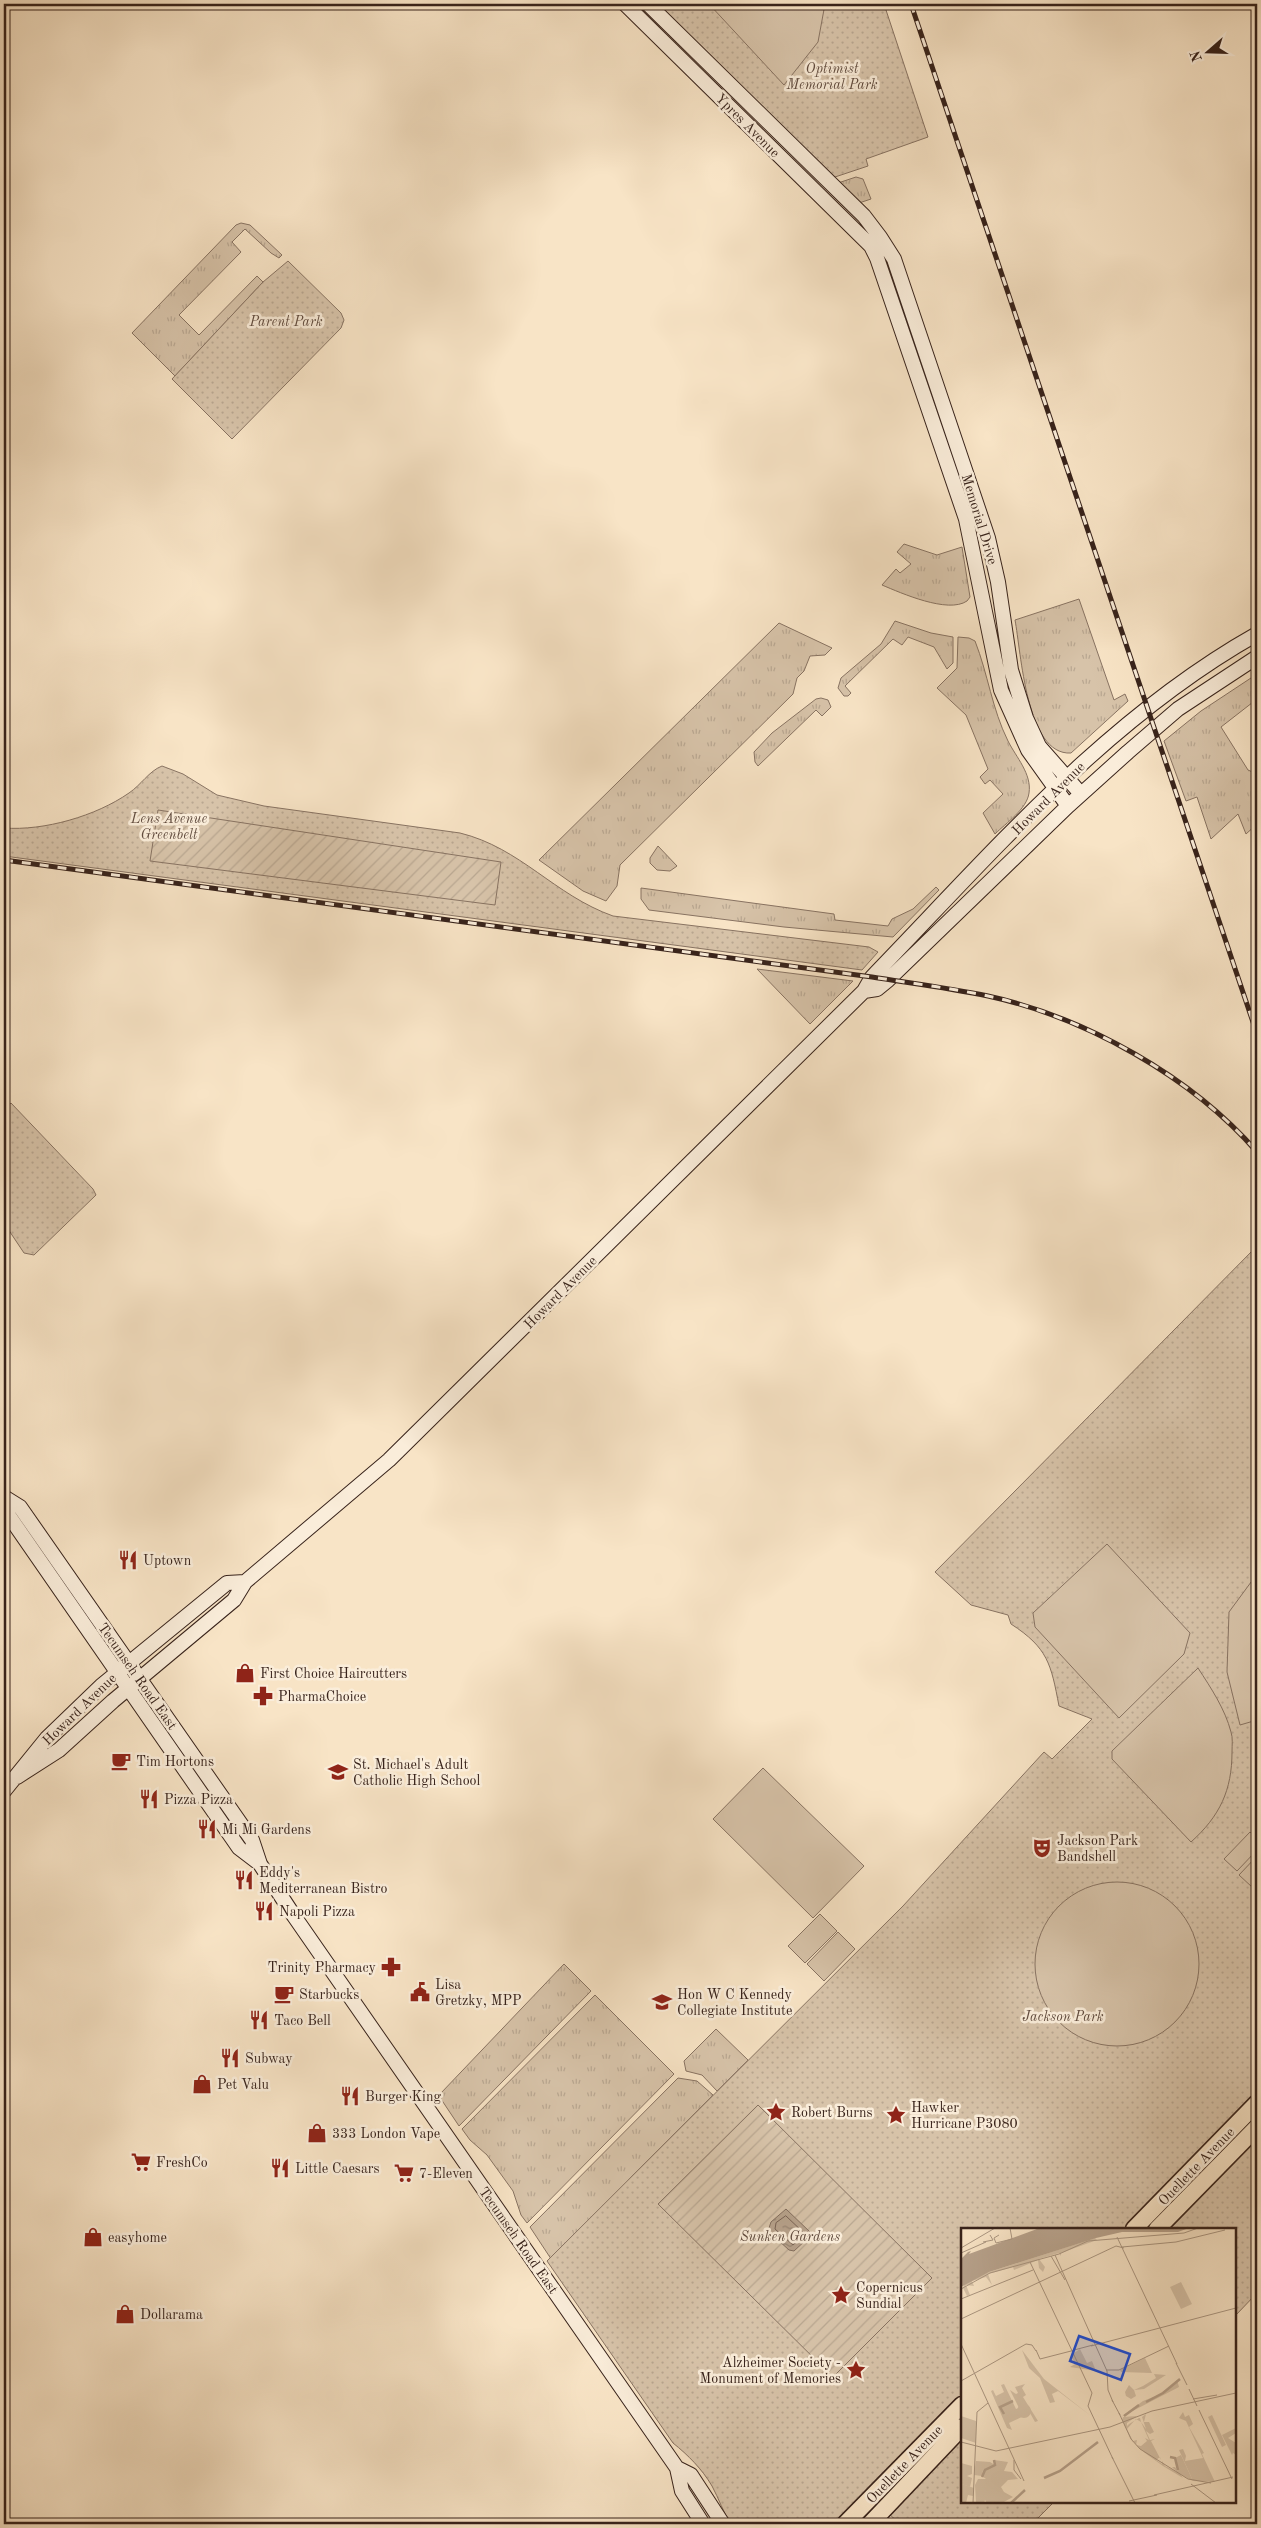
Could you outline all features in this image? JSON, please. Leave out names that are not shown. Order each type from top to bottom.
[{"type":"main road","name":"Ypres Avenue","points":[[624,4],[876,241]]},
{"type":"main road","name":"Ypres Avenue","points":[[648,4],[864,216],[876,241]]},
{"type":"main road","name":"Memorial Drive","points":[[876,241],[894,259],[988,538],[998,582],[1011,670],[1023,711],[1039,746],[1081,794]]},
{"type":"main road","name":"Memorial Drive","points":[[876,241],[877,258],[966,519],[1001,690],[1028,750],[1054,790],[1068,806]]},
{"type":"main road","name":"Howard Avenue","points":[[17,1777],[59,1750],[128,1688],[234,1600],[245,1582],[389,1460],[864,992],[872,977],[1066,777],[1115,733],[1167,691],[1257,634]]},
{"type":"main road","name":"Howard Avenue","points":[[864,992],[877,989],[888,980],[1068,806],[1178,709],[1257,657]]},
{"type":"main road","name":"Tecumseh Road East","points":[[4,1499],[20,1507],[252,1840],[260,1864],[677,2468],[682,2492],[702,2524]]},
{"type":"main road","name":"Tecumseh Road East","points":[[4,1499],[9,1516],[239,1848],[260,1864]]},
{"type":"main road","name":"Howard Avenue","points":[[4,1791],[47,1738],[117,1673],[228,1583],[245,1582]]},
{"type":"main road","name":"Ouellette Avenue","points":[[1135,2228],[1257,2103]]},
{"type":"main road","name":"Ouellette Avenue","points":[[1157,2228],[1257,2127]]},
{"type":"main road","name":"Ouellette Avenue","points":[[845,2524],[961,2405]]},
{"type":"main road","name":"Ouellette Avenue","points":[[870,2524],[961,2427]]},
{"type":"main road","name":"Tecumseh Road East","points":[[677,2468],[690,2475],[723,2524]]},
{"type":"green space","name":"Optimist Memorial Park","points":[[656,4],[884,4],[928,137],[866,159],[868,166],[832,178]]},
{"type":"green space","points":[[709,4],[825,4],[818,42],[784,85]]},
{"type":"green space","points":[[856,177],[863,179],[871,199],[859,203],[838,183]]},
{"type":"green space","points":[[241,223],[250,225],[282,255],[279,258],[271,253],[245,229],[232,242],[241,252],[179,315],[199,335],[257,276],[263,282],[175,376],[132,333],[236,225]]},
{"type":"green space","name":"Parent Park","points":[[288,261],[341,313],[344,320],[341,328],[232,439],[172,379],[263,282]]},
{"type":"green space","points":[[904,544],[937,555],[962,547],[970,597],[967,601],[959,604],[937,604],[912,597],[882,585],[896,569],[900,573],[911,564],[897,552]]},
{"type":"green space","points":[[1079,599],[1114,700],[1125,694],[1128,701],[1071,753],[1056,749],[1044,738],[1035,720],[1023,676],[1015,620]]},
{"type":"green space","points":[[895,621],[931,633],[953,637],[953,663],[947,669],[934,647],[908,637],[902,645],[893,639],[845,686],[851,693],[848,696],[844,696],[838,688],[841,678],[881,644]]},
{"type":"green space","points":[[779,623],[832,648],[825,655],[810,656],[804,671],[797,678],[793,694],[620,865],[617,886],[606,901],[583,891],[539,860]]},
{"type":"green space","points":[[958,637],[969,638],[975,641],[1003,729],[1028,779],[1029,793],[1024,805],[995,834],[983,813],[1003,794],[990,780],[985,784],[980,777],[988,769],[966,715],[937,688],[957,668]]},
{"type":"green space","points":[[1257,674],[1257,699],[1221,727],[1248,770],[1257,774],[1257,824],[1246,834],[1238,814],[1211,839],[1197,797],[1186,801],[1164,741],[1201,711]]},
{"type":"green space","points":[[816,699],[828,700],[831,707],[822,716],[816,710],[758,766],[755,762],[754,752],[772,733]]},
{"type":"green space","name":"Lens Avenue Greenbelt","points":[[162,766],[183,774],[217,795],[264,806],[460,833],[482,840],[520,860],[573,896],[613,916],[869,947],[878,952],[862,970],[4,856],[4,828],[36,827],[52,824],[101,809],[129,793],[153,771]]},
{"type":"green space","points":[[158,810],[501,862],[495,905],[150,861]]},
{"type":"green space","points":[[658,846],[677,866],[670,871],[657,870],[650,863],[650,858]]},
{"type":"green space","points":[[936,887],[939,890],[893,937],[784,927],[649,910],[641,899],[641,888],[834,914],[835,920],[888,926],[892,919],[913,909]]},
{"type":"green space","points":[[757,969],[853,981],[810,1024]]},
{"type":"green space","points":[[11,1103],[93,1189],[96,1195],[34,1255],[24,1253],[4,1223],[4,1110]]},
{"type":"green space","name":"Jackson Park","points":[[1257,1246],[1257,2094],[1127,2228],[961,2228],[961,2396],[833,2524],[731,2524],[704,2474],[673,2443],[547,2261],[903,1906],[1044,1752],[1052,1759],[1092,1719],[1059,1706],[1046,1658],[1033,1641],[1011,1624],[1008,1615],[971,1605],[935,1572]]},
{"type":"green space","points":[[1107,1544],[1190,1633],[1184,1654],[1119,1718],[1035,1627],[1033,1613]]},
{"type":"green space","points":[[1257,1574],[1257,1720],[1240,1725],[1227,1672],[1229,1612]]},
{"type":"green space","points":[[1198,1668],[1225,1715],[1232,1734],[1232,1752],[1230,1778],[1222,1802],[1210,1822],[1191,1842],[1112,1759],[1112,1751]]},
{"type":"green space","points":[[763,1768],[864,1866],[813,1918],[713,1819]]},
{"type":"green space","points":[[1250,1832],[1257,1839],[1257,1850],[1237,1871],[1224,1859]]},
{"type":"green space","points":[[1257,1856],[1257,1881],[1252,1887],[1239,1875]]},
{"type":"green space","points":[[1117,1882],[1148,1888],[1175,1906],[1193,1933],[1199,1964],[1193,1995],[1175,2022],[1148,2040],[1117,2046],[1086,2040],[1059,2022],[1041,1995],[1035,1964],[1041,1933],[1059,1906],[1086,1888]]},
{"type":"green space","points":[[820,1914],[837,1931],[805,1963],[788,1946]]},
{"type":"green space","points":[[838,1932],[855,1949],[824,1981],[807,1964]]},
{"type":"green space","points":[[564,1964],[591,1991],[459,2126],[441,2099],[441,2093]]},
{"type":"green space","points":[[595,1995],[674,2074],[527,2223],[521,2215],[513,2191],[487,2155],[470,2140],[462,2129]]},
{"type":"green space","points":[[716,2029],[748,2060],[717,2091],[702,2075],[686,2071],[684,2061]]},
{"type":"green space","points":[[678,2078],[697,2081],[713,2095],[631,2177],[559,2271],[530,2227]]},
{"type":"green space","name":"Sunken Gardens","points":[[758,2105],[932,2278],[833,2377],[658,2204]]},
{"type":"green space","points":[[1257,2136],[1257,2293],[1236,2315],[1236,2228],[1166,2228]]},
{"type":"green space","points":[[961,2437],[961,2503],[1053,2503],[1032,2524],[900,2524],[888,2513]]},
{"type":"water","points":[[786,2209],[810,2232],[807,2239],[794,2251],[789,2250],[768,2231],[771,2222]]},
{"type":"railway","points":[[911,4],[1257,1034]]},
{"type":"railway","points":[[4,860],[872,977],[988,996],[1062,1019],[1099,1035],[1135,1054],[1169,1075],[1201,1099],[1231,1125],[1257,1152]]},
{"type":"place","name":"Uptown","points":[[128,1560]]},
{"type":"place","name":"First Choice Haircutters","points":[[245,1673]]},
{"type":"place","name":"PharmaChoice","points":[[263,1696]]},
{"type":"place","name":"Tim Hortons","points":[[121,1761]]},
{"type":"place","name":"St. Michael's Adult Catholic High School","points":[[338,1772]]},
{"type":"place","name":"Pizza Pizza","points":[[149,1799]]},
{"type":"place","name":"Mi Mi Gardens","points":[[207,1829]]},
{"type":"place","name":"Jackson Park Bandshell","points":[[1042,1848]]},
{"type":"place","name":"Eddy's Mediterranean Bistro","points":[[244,1880]]},
{"type":"place","name":"Napoli Pizza","points":[[264,1911]]},
{"type":"place","name":"Trinity Pharmacy","points":[[391,1967]]},
{"type":"place","name":"Lisa Gretzky, MPP","points":[[420,1992]]},
{"type":"place","name":"Starbucks","points":[[284,1994]]},
{"type":"place","name":"Hon W C Kennedy Collegiate Institute","points":[[662,2002]]},
{"type":"place","name":"Taco Bell","points":[[259,2020]]},
{"type":"place","name":"Subway","points":[[230,2058]]},
{"type":"place","name":"Pet Valu","points":[[202,2084]]},
{"type":"place","name":"Burger King","points":[[350,2096]]},
{"type":"place","name":"Robert Burns","points":[[776,2112]]},
{"type":"place","name":"Hawker Hurricane P3080","points":[[896,2115]]},
{"type":"place","name":"333 London Vape","points":[[317,2133]]},
{"type":"place","name":"FreshCo","points":[[141,2162]]},
{"type":"place","name":"Little Caesars","points":[[280,2168]]},
{"type":"place","name":"7-Eleven","points":[[404,2173]]},
{"type":"place","name":"easyhome","points":[[93,2237]]},
{"type":"place","name":"Copernicus Sundial","points":[[841,2295]]},
{"type":"place","name":"Dollarama","points":[[125,2314]]},
{"type":"place","name":"Alzheimer Society - Monument of Memories","points":[[856,2370]]}]
